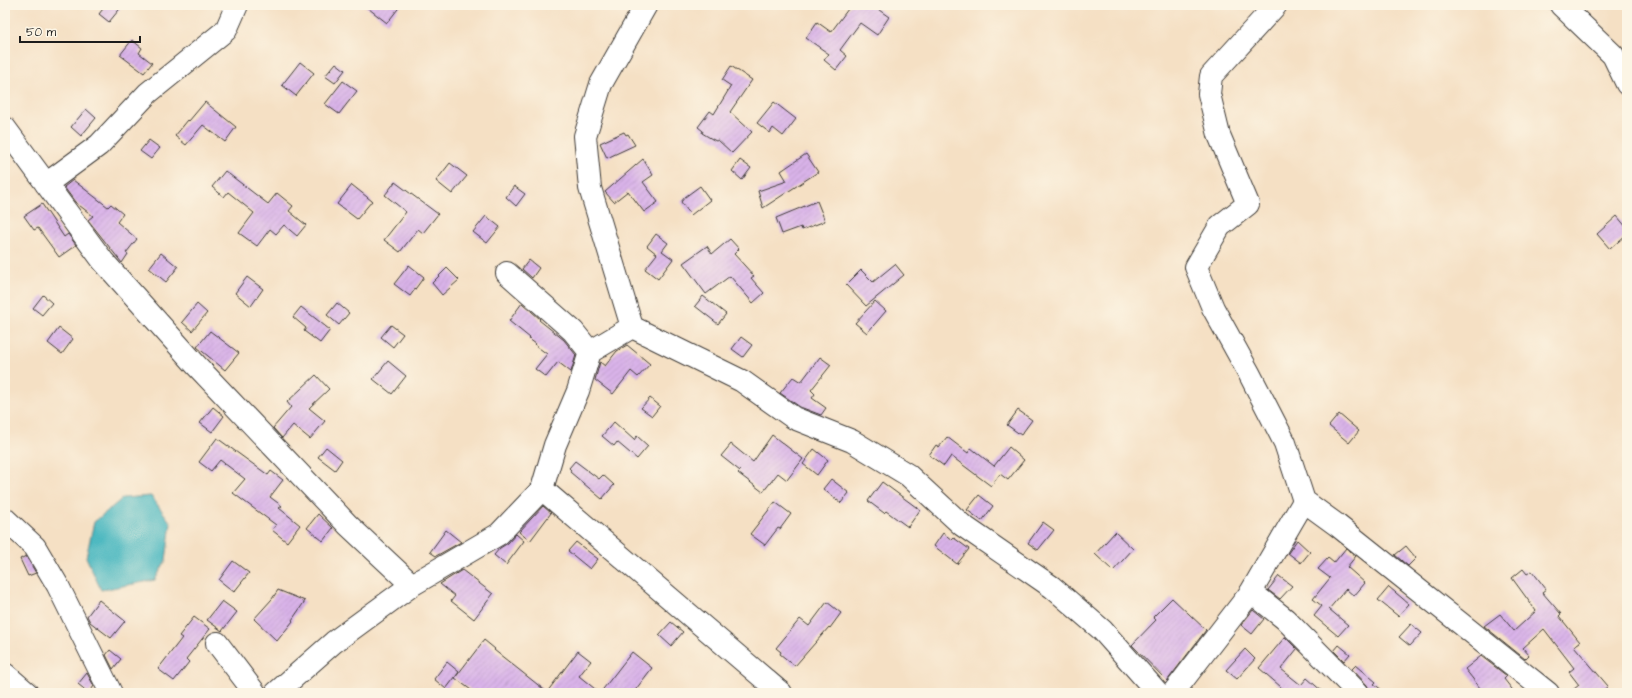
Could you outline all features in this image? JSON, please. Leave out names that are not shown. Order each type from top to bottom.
[{"type":"street","points":[[46,184],[99,145],[148,93],[226,30],[237,5]]},
{"type":"street","points":[[646,5],[601,84],[585,136],[590,188],[632,327],[742,381],[794,418],[852,441],[908,475],[962,525],[1052,587],[1102,630],[1158,693]]},
{"type":"street","points":[[1276,5],[1211,76],[1209,94],[1219,135],[1248,204],[1220,226],[1196,267],[1213,308],[1285,443],[1304,501],[1337,525],[1548,693]]},
{"type":"street","points":[[1561,5],[1613,56],[1627,84]]},
{"type":"street","points":[[5,128],[103,261],[196,365],[348,525],[412,585]]},
{"type":"street","points":[[507,273],[573,330],[590,352]]},
{"type":"street","points":[[276,693],[334,642],[412,585],[499,534],[542,490],[555,445],[578,391],[590,352],[632,327]]},
{"type":"street","points":[[542,490],[781,693]]},
{"type":"street","points":[[1173,693],[1251,592],[1304,501]]},
{"type":"street","points":[[5,519],[34,547],[46,566],[65,599],[111,693]]},
{"type":"street","points":[[1251,592],[1285,619],[1358,693]]},
{"type":"street","points":[[217,643],[255,693]]},
{"type":"street","points":[[5,674],[27,693]]},
{"type":"water","points":[[151,496],[171,523],[166,560],[155,580],[101,590],[86,557],[94,522],[123,498]]},
{"type":"building","points":[[106,5],[123,5],[109,22],[99,14]]},
{"type":"building","points":[[364,5],[401,5],[387,23]]},
{"type":"building","points":[[851,5],[872,5],[889,17],[877,35],[860,23],[840,50],[847,56],[836,70],[824,60],[829,54],[806,38],[817,22],[831,32]]},
{"type":"building","points":[[132,40],[142,48],[139,53],[152,63],[144,73],[120,55]]},
{"type":"building","points":[[300,62],[314,73],[296,96],[282,85]]},
{"type":"building","points":[[336,63],[345,70],[335,83],[325,76]]},
{"type":"building","points":[[731,66],[752,80],[730,112],[752,132],[732,153],[718,140],[716,141],[702,133],[703,131],[698,127],[710,111],[714,114],[731,86],[722,80]]},
{"type":"building","points":[[343,81],[357,91],[339,114],[325,104]]},
{"type":"building","points":[[205,102],[236,127],[225,142],[203,125],[186,145],[175,136]]},
{"type":"building","points":[[774,102],[796,119],[783,136],[773,128],[770,133],[757,123]]},
{"type":"building","points":[[86,109],[96,118],[81,136],[71,127]]},
{"type":"building","points":[[624,132],[626,135],[628,134],[635,145],[607,158],[600,143]]},
{"type":"building","points":[[149,140],[160,148],[151,159],[140,151]]},
{"type":"building","points":[[806,154],[818,172],[763,208],[758,191],[787,181],[781,171]]},
{"type":"building","points":[[643,159],[653,175],[643,182],[658,202],[644,212],[628,191],[614,202],[605,192]]},
{"type":"building","points":[[740,160],[751,168],[742,180],[732,171]]},
{"type":"building","points":[[450,163],[467,176],[452,194],[436,181]]},
{"type":"building","points":[[225,171],[268,204],[277,193],[293,206],[289,211],[306,225],[297,236],[284,225],[276,234],[270,229],[257,246],[239,233],[254,213],[228,192],[224,197],[212,187]]},
{"type":"building","points":[[73,180],[108,207],[111,204],[123,214],[117,222],[137,239],[126,253],[128,254],[122,263],[88,220],[93,216],[75,202],[64,187]]},
{"type":"building","points":[[395,182],[438,214],[423,233],[418,229],[400,252],[384,240],[406,212],[385,195]]},
{"type":"building","points":[[352,185],[372,201],[357,219],[337,204]]},
{"type":"building","points":[[514,186],[525,194],[516,206],[506,197]]},
{"type":"building","points":[[700,186],[710,200],[691,215],[681,202],[685,197]]},
{"type":"building","points":[[817,201],[825,221],[802,230],[801,227],[782,234],[776,218]]},
{"type":"building","points":[[42,204],[64,237],[68,234],[76,245],[59,257],[38,228],[34,230],[24,216]]},
{"type":"building","points":[[486,216],[500,227],[487,243],[473,232]]},
{"type":"building","points":[[1617,216],[1627,228],[1627,234],[1610,249],[1597,234]]},
{"type":"building","points":[[656,234],[668,243],[662,251],[673,259],[658,279],[645,269],[657,254],[647,246]]},
{"type":"building","points":[[730,239],[739,249],[734,254],[754,276],[751,278],[764,293],[753,303],[730,276],[706,294],[683,263],[707,246],[712,254]]},
{"type":"building","points":[[161,253],[178,267],[166,282],[149,268]]},
{"type":"building","points":[[529,260],[539,268],[532,278],[522,269]]},
{"type":"building","points":[[895,264],[904,275],[866,306],[846,285],[861,270],[873,282]]},
{"type":"building","points":[[409,265],[424,277],[410,296],[394,284]]},
{"type":"building","points":[[447,268],[459,280],[442,295],[432,283]]},
{"type":"building","points":[[247,277],[263,289],[251,306],[235,293]]},
{"type":"building","points":[[43,295],[52,303],[42,315],[33,308]]},
{"type":"building","points":[[703,296],[726,314],[718,324],[695,306]]},
{"type":"building","points":[[875,301],[886,311],[867,333],[855,323]]},
{"type":"building","points":[[337,303],[349,313],[339,325],[327,315]]},
{"type":"building","points":[[522,303],[540,319],[539,320],[564,340],[576,355],[571,372],[558,362],[546,377],[535,369],[547,354],[509,321]]},
{"type":"building","points":[[197,304],[207,313],[192,331],[182,322]]},
{"type":"building","points":[[301,307],[330,330],[320,343],[304,331],[306,328],[293,317]]},
{"type":"building","points":[[391,325],[403,334],[393,347],[381,337]]},
{"type":"building","points":[[59,328],[73,339],[62,354],[48,343]]},
{"type":"building","points":[[210,331],[239,353],[225,370],[197,347]]},
{"type":"building","points":[[741,337],[752,345],[743,357],[732,349]]},
{"type":"building","points":[[627,345],[650,364],[638,377],[631,371],[613,394],[595,380],[600,362],[605,366],[617,351]]},
{"type":"building","points":[[820,357],[831,365],[811,390],[815,394],[812,398],[826,408],[821,415],[800,407],[780,393],[793,377],[801,382]]},
{"type":"building","points":[[388,361],[406,376],[392,394],[373,379]]},
{"type":"building","points":[[316,375],[329,389],[309,408],[325,421],[310,439],[293,425],[282,438],[273,428],[291,407],[287,402]]},
{"type":"building","points":[[650,398],[660,406],[652,416],[641,408]]},
{"type":"building","points":[[213,407],[224,416],[212,432],[200,423]]},
{"type":"building","points":[[1018,410],[1032,420],[1021,435],[1007,425]]},
{"type":"building","points":[[1339,414],[1359,431],[1349,443],[1329,426]]},
{"type":"building","points":[[614,422],[634,440],[637,436],[648,446],[637,459],[617,442],[614,446],[602,436]]},
{"type":"building","points":[[772,435],[803,459],[787,480],[778,473],[763,492],[738,473],[740,471],[721,456],[731,444],[753,462]]},
{"type":"building","points":[[947,437],[968,453],[971,448],[994,466],[1009,447],[1024,460],[1008,480],[1000,474],[991,486],[951,456],[944,466],[929,455],[936,445],[939,447]]},
{"type":"building","points":[[217,438],[268,475],[271,471],[283,480],[270,497],[282,506],[279,508],[300,525],[287,542],[272,530],[276,525],[233,493],[245,479],[220,460],[211,471],[199,462]]},
{"type":"building","points":[[326,447],[342,460],[335,470],[318,457]]},
{"type":"building","points":[[814,449],[828,460],[817,475],[803,464]]},
{"type":"building","points":[[575,461],[599,479],[603,475],[614,485],[602,499],[570,472],[571,470],[569,468]]},
{"type":"building","points":[[831,479],[849,493],[841,503],[823,489]]},
{"type":"building","points":[[882,482],[920,510],[908,527],[886,511],[884,513],[868,501]]},
{"type":"building","points":[[979,495],[993,506],[982,521],[967,510]]},
{"type":"building","points":[[775,502],[791,514],[780,529],[778,528],[765,545],[750,534]]},
{"type":"building","points":[[543,506],[551,513],[530,541],[519,532]]},
{"type":"building","points":[[318,514],[333,528],[323,541],[307,528]]},
{"type":"building","points":[[1043,522],[1054,530],[1038,550],[1028,543]]},
{"type":"building","points":[[446,530],[461,542],[436,556],[430,552]]},
{"type":"building","points":[[1115,532],[1133,549],[1113,571],[1095,554]]},
{"type":"building","points":[[943,533],[952,540],[954,538],[969,549],[957,564],[934,546]]},
{"type":"building","points":[[516,534],[524,541],[506,565],[494,555]]},
{"type":"building","points":[[1297,540],[1310,552],[1301,563],[1288,553]]},
{"type":"building","points":[[576,542],[598,559],[590,569],[568,551]]},
{"type":"building","points":[[1406,546],[1416,558],[1408,566],[1395,555]]},
{"type":"building","points":[[1346,548],[1356,556],[1347,567],[1365,583],[1354,596],[1346,589],[1329,609],[1348,625],[1338,636],[1314,616],[1322,606],[1313,599],[1330,578],[1318,569],[1328,558],[1334,563]]},
{"type":"building","points":[[26,556],[36,573],[28,576],[20,559]]},
{"type":"building","points":[[233,561],[249,573],[234,592],[219,580]]},
{"type":"building","points":[[1523,569],[1527,574],[1532,571],[1546,589],[1542,592],[1561,614],[1559,616],[1580,642],[1574,646],[1608,686],[1600,693],[1569,693],[1579,685],[1569,672],[1574,668],[1544,629],[1523,648],[1529,655],[1525,659],[1484,626],[1500,614],[1514,631],[1536,611],[1512,578]]},
{"type":"building","points":[[462,570],[493,594],[474,619],[451,601],[455,596],[440,584]]},
{"type":"building","points":[[1279,576],[1292,586],[1280,599],[1268,590]]},
{"type":"building","points":[[1389,587],[1409,604],[1398,616],[1378,600]]},
{"type":"building","points":[[278,590],[305,601],[292,620],[293,621],[277,641],[254,619]]},
{"type":"building","points":[[1172,598],[1206,630],[1167,681],[1132,645],[1156,620],[1153,617]]},
{"type":"building","points":[[99,600],[125,621],[111,638],[90,622],[87,616]]},
{"type":"building","points":[[222,601],[237,612],[222,631],[207,620]]},
{"type":"building","points":[[827,602],[841,613],[830,628],[829,627],[795,666],[780,654],[781,652],[776,648],[800,619],[809,626]]},
{"type":"building","points":[[1253,610],[1264,619],[1252,634],[1241,625]]},
{"type":"building","points":[[194,617],[210,629],[186,659],[189,662],[174,681],[158,669],[182,638],[179,636]]},
{"type":"building","points":[[671,622],[683,632],[671,646],[659,635]]},
{"type":"building","points":[[1411,624],[1422,633],[1410,646],[1399,637]]},
{"type":"building","points":[[1285,637],[1297,649],[1281,669],[1301,685],[1307,678],[1324,693],[1288,693],[1259,668]]},
{"type":"building","points":[[484,640],[495,649],[494,650],[547,692],[578,651],[591,661],[579,676],[600,693],[475,693],[455,678]]},
{"type":"building","points":[[1339,645],[1350,654],[1344,661],[1334,651]]},
{"type":"building","points":[[1245,649],[1255,659],[1237,679],[1226,670]]},
{"type":"building","points":[[110,650],[121,659],[113,669],[106,655]]},
{"type":"building","points":[[632,652],[652,668],[633,693],[600,693]]},
{"type":"building","points":[[1481,656],[1507,676],[1504,679],[1515,693],[1484,693],[1465,669]]},
{"type":"building","points":[[447,662],[459,672],[446,689],[434,679]]},
{"type":"building","points":[[1356,665],[1376,682],[1374,684],[1386,693],[1370,693],[1367,685],[1352,669]]},
{"type":"building","points":[[87,673],[94,686],[89,693],[78,684]]}]
